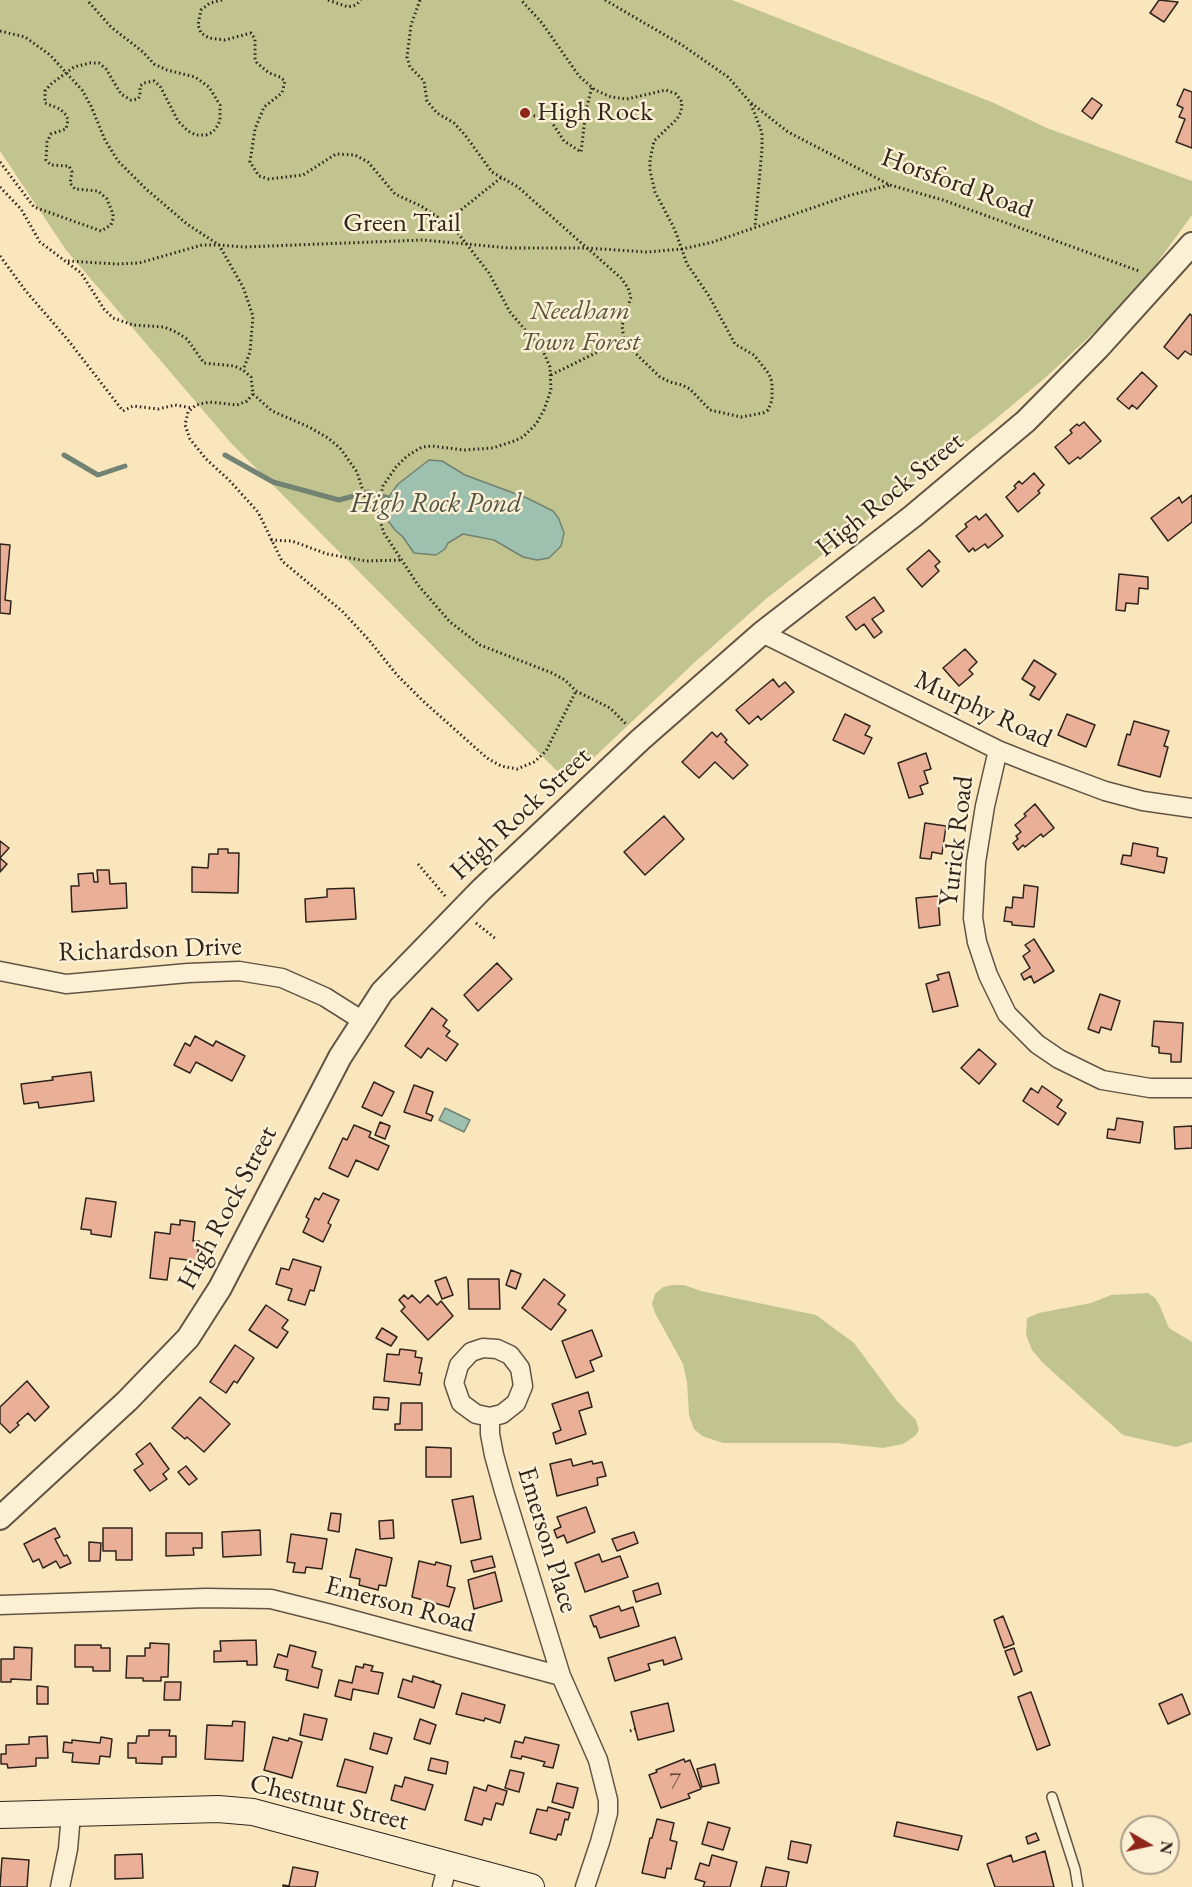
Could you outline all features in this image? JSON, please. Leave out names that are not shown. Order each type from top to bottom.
[{"type":"main road","name":"Chestnut Street","points":[[0,1815],[218,1809],[253,1812],[445,1875],[531,1887]]},
{"type":"street","name":"High Rock Street","points":[[0,1518],[127,1401],[188,1338],[220,1288],[315,1103],[382,992],[481,890],[640,740],[762,633],[913,516],[1026,421],[1098,348],[1192,244]]},
{"type":"street","name":"Murphy Road","points":[[762,633],[998,750],[1105,791],[1143,801],[1192,808]]},
{"type":"street","name":"Yurick Road","points":[[998,750],[985,806],[976,862],[973,918],[977,942],[988,975],[1007,1014],[1037,1044],[1059,1059],[1102,1080],[1150,1088],[1192,1088]]},
{"type":"street","name":"Richardson Drive","points":[[0,971],[66,984],[188,973],[239,971],[282,978],[325,997],[363,1021]]},
{"type":"street","name":"Emerson Place","points":[[490,1417],[494,1455],[561,1676]]},
{"type":"street","name":"Emerson Road","points":[[0,1605],[206,1598],[271,1599],[561,1676]]},
{"type":"street","points":[[561,1676],[598,1760],[608,1800],[608,1813],[585,1887]]},
{"type":"street","points":[[60,1887],[68,1849],[71,1814]]},
{"type":"lane","points":[[1052,1797],[1075,1869],[1078,1887]]},
{"type":"path","points":[[0,162],[34,207],[101,231],[111,225],[113,214],[103,194],[90,189],[75,189],[70,183],[72,172],[69,166],[51,165],[46,160],[47,142],[51,134],[66,129],[69,120],[64,112],[45,103],[44,94],[51,84],[74,67],[99,63],[106,69],[121,94],[136,100],[140,96],[140,86],[154,81],[160,86],[178,121],[196,135],[213,132],[220,120],[218,101],[209,87],[195,77],[154,64],[143,52],[111,27],[87,0]]},
{"type":"path","points":[[222,0],[210,3],[201,10],[198,25],[201,33],[209,38],[225,40],[251,33],[255,39],[257,63],[269,73],[280,76],[285,81],[282,93],[264,107],[255,129],[250,162],[259,176],[269,179],[292,178],[307,174],[336,154],[355,155],[372,165],[395,194],[447,222],[467,243],[495,282],[510,312],[543,351],[551,375],[551,390],[544,410],[529,432],[514,441],[493,448],[472,450],[432,446],[415,450],[406,456],[383,486],[378,515],[384,533],[400,560],[436,609],[450,622],[480,645],[565,680],[576,691],[610,708],[640,740]]},
{"type":"path","points":[[328,0],[352,7],[361,0]]},
{"type":"path","points":[[420,0],[409,33],[408,62],[424,81],[427,101],[442,117],[457,126],[492,172],[518,187],[616,273],[630,292],[630,302],[622,321],[624,339],[653,371],[665,380],[690,389],[711,410],[728,416],[748,417],[768,410],[773,390],[769,374],[754,355],[735,344],[709,296],[687,264],[675,230],[655,192],[650,171],[654,141],[677,119],[681,112],[682,102],[671,91],[661,90],[620,99],[605,95],[592,87],[579,76],[542,23],[521,0]]},
{"type":"path","name":"Horsford Road","points":[[605,0],[666,35],[728,77],[750,102],[788,132],[890,185],[943,200],[1160,279]]},
{"type":"path","name":"Green Trail","points":[[0,31],[25,37],[41,46],[82,90],[105,140],[118,161],[187,224],[219,245],[251,247],[423,240],[510,248],[586,248],[647,252],[682,249],[713,242],[847,196],[890,185]]},
{"type":"path","points":[[525,113],[551,120],[564,141],[581,152],[586,110],[592,87]]},
{"type":"path","points":[[750,102],[762,133],[755,227]]},
{"type":"path","points":[[447,222],[502,177]]},
{"type":"path","points":[[0,187],[21,209],[39,242],[81,273],[104,309],[113,318],[133,325],[168,328],[187,339],[204,363],[228,365],[243,370],[253,380],[251,399],[237,405],[209,402],[192,408],[188,412],[185,425],[190,439],[206,459],[258,512],[282,561],[342,611],[413,692],[487,758],[508,769],[524,767],[542,755],[576,691]]},
{"type":"path","points":[[67,261],[139,263],[202,245],[219,245],[243,287],[253,316],[250,352],[243,370]]},
{"type":"path","points":[[0,256],[123,411],[133,406],[158,409],[175,405],[192,408]]},
{"type":"path","points":[[551,375],[624,339]]},
{"type":"path","points":[[253,394],[272,411],[309,427],[340,448],[357,472],[367,504],[378,515]]},
{"type":"path","points":[[271,540],[292,541],[327,554],[366,561],[400,560]]},
{"type":"path","points":[[630,1731],[635,1729]]},
{"type":"green space","name":"Needham Town Forest","points":[[0,0],[732,0],[994,103],[1047,128],[1192,181],[1192,215],[1141,285],[1120,308],[1046,377],[767,598],[695,662],[568,782],[231,443],[66,250],[0,151]]},
{"type":"green space","points":[[684,1285],[701,1291],[816,1315],[854,1343],[897,1401],[916,1420],[919,1430],[915,1436],[903,1444],[883,1448],[836,1443],[723,1443],[702,1436],[694,1429],[689,1415],[687,1382],[683,1364],[652,1304],[655,1294],[663,1287]]},
{"type":"green space","points":[[1148,1293],[1159,1304],[1169,1328],[1192,1342],[1192,1442],[1176,1447],[1123,1435],[1043,1363],[1032,1350],[1026,1335],[1027,1318],[1039,1313],[1091,1303],[1111,1295]]},
{"type":"water","name":"High Rock Pond","points":[[429,460],[442,461],[465,475],[527,498],[553,511],[564,533],[561,546],[549,558],[537,560],[523,557],[494,540],[463,534],[448,543],[445,549],[436,555],[414,553],[386,518],[386,508],[388,498],[398,484]]},
{"type":"water","points":[[445,1108],[470,1120],[464,1132],[439,1120]]},
{"type":"building","points":[[1159,0],[1178,2],[1164,22],[1150,13]]},
{"type":"building","points":[[1184,89],[1192,92],[1192,148],[1176,142],[1185,119],[1179,117],[1183,108],[1177,105]]},
{"type":"building","points":[[1092,98],[1102,105],[1092,119],[1082,111]]},
{"type":"building","points":[[1190,314],[1192,316],[1192,354],[1185,351],[1178,359],[1164,347]]},
{"type":"building","points":[[1142,372],[1157,386],[1137,409],[1132,405],[1129,409],[1117,399]]},
{"type":"building","points":[[1084,422],[1101,441],[1080,459],[1078,457],[1069,464],[1055,447],[1072,433],[1070,430]]},
{"type":"building","points":[[1034,473],[1044,485],[1038,491],[1040,493],[1018,512],[1006,497],[1016,488],[1014,486],[1019,481],[1022,484]]},
{"type":"building","points":[[1192,495],[1192,522],[1168,541],[1151,518],[1179,497],[1182,503]]},
{"type":"building","points":[[986,514],[1003,536],[988,548],[985,544],[969,552],[956,536],[967,527],[965,524],[976,516],[979,520]]},
{"type":"building","points":[[0,544],[10,545],[5,600],[11,601],[10,614],[0,613]]},
{"type":"building","points":[[929,550],[940,562],[935,566],[939,571],[922,587],[907,569]]},
{"type":"building","points":[[1119,574],[1148,577],[1148,589],[1139,588],[1138,604],[1126,603],[1125,611],[1116,610]]},
{"type":"building","points":[[874,597],[884,611],[872,619],[882,632],[874,638],[864,624],[856,630],[846,617]]},
{"type":"building","points":[[965,649],[977,662],[969,670],[973,674],[959,686],[943,668]]},
{"type":"building","points":[[1034,660],[1056,674],[1039,700],[1030,695],[1035,687],[1022,679]]},
{"type":"building","points":[[773,679],[779,687],[785,682],[794,692],[761,720],[758,716],[749,724],[736,710]]},
{"type":"building","points":[[845,714],[870,726],[865,735],[872,738],[864,754],[833,740]]},
{"type":"building","points":[[1067,714],[1095,725],[1086,747],[1058,735]]},
{"type":"building","points":[[1134,721],[1169,731],[1164,746],[1168,747],[1160,777],[1118,765],[1127,734],[1130,735]]},
{"type":"building","points":[[712,732],[717,737],[721,733],[727,740],[725,742],[748,765],[733,779],[715,762],[699,778],[682,762]]},
{"type":"building","points":[[926,753],[931,769],[924,771],[928,783],[920,786],[923,794],[909,798],[898,763]]},
{"type":"building","points":[[1035,804],[1054,828],[1043,837],[1041,834],[1018,850],[1013,843],[1021,832],[1015,825]]},
{"type":"building","points":[[664,816],[684,839],[645,875],[624,852]]},
{"type":"building","points":[[925,823],[946,826],[942,854],[932,852],[931,859],[920,858]]},
{"type":"building","points":[[0,841],[9,848],[0,858]]},
{"type":"building","points":[[1133,843],[1158,848],[1157,856],[1167,858],[1164,873],[1121,864],[1123,855],[1131,856]]},
{"type":"building","points":[[218,849],[228,849],[228,853],[239,853],[238,893],[192,892],[192,867],[208,868],[209,854],[218,854]]},
{"type":"building","points":[[0,858],[7,864],[0,872]]},
{"type":"building","points":[[97,870],[109,870],[110,884],[126,883],[127,908],[72,912],[71,886],[79,886],[78,874],[93,873],[94,882],[98,882]]},
{"type":"building","points":[[1024,885],[1038,887],[1034,927],[1012,925],[1012,922],[1004,921],[1006,907],[1012,908],[1013,897],[1023,898]]},
{"type":"building","points":[[354,888],[356,919],[306,922],[305,899],[327,897],[327,889]]},
{"type":"building","points":[[938,896],[940,925],[919,928],[916,898]]},
{"type":"building","points":[[1034,939],[1054,971],[1034,983],[1031,976],[1024,980],[1021,974],[1030,968],[1023,956],[1030,951],[1025,945]]},
{"type":"building","points":[[497,963],[512,979],[478,1011],[464,995]]},
{"type":"building","points":[[949,972],[958,1006],[933,1012],[926,984],[939,980],[937,975]]},
{"type":"building","points":[[1100,994],[1120,1001],[1111,1030],[1101,1027],[1099,1033],[1088,1029]]},
{"type":"building","points":[[432,1008],[447,1020],[443,1026],[450,1031],[446,1036],[458,1044],[446,1061],[428,1048],[421,1058],[405,1046]]},
{"type":"building","points":[[1154,1021],[1183,1023],[1181,1062],[1171,1062],[1171,1054],[1159,1053],[1159,1047],[1152,1046]]},
{"type":"building","points":[[195,1036],[213,1046],[216,1041],[245,1056],[232,1081],[196,1062],[190,1073],[174,1065],[185,1043],[190,1046]]},
{"type":"building","points":[[979,1049],[996,1064],[979,1084],[961,1068]]},
{"type":"building","points":[[91,1072],[94,1101],[39,1108],[38,1102],[24,1104],[21,1084]]},
{"type":"building","points":[[374,1082],[394,1092],[382,1116],[362,1107]]},
{"type":"building","points":[[414,1085],[433,1092],[426,1113],[433,1116],[431,1121],[404,1112]]},
{"type":"building","points":[[1042,1086],[1062,1100],[1057,1107],[1066,1113],[1058,1125],[1023,1101],[1031,1088],[1038,1093]]},
{"type":"building","points":[[1117,1118],[1143,1122],[1140,1143],[1107,1138],[1108,1129],[1115,1130]]},
{"type":"building","points":[[380,1122],[390,1126],[385,1139],[375,1135]]},
{"type":"building","points":[[354,1125],[371,1132],[369,1137],[389,1146],[378,1170],[356,1160],[348,1177],[329,1168],[343,1138],[347,1140]]},
{"type":"building","points":[[1192,1126],[1192,1148],[1175,1149],[1174,1127]]},
{"type":"building","points":[[323,1193],[339,1200],[328,1223],[331,1225],[323,1242],[303,1232],[309,1219],[306,1217],[315,1198],[319,1200]]},
{"type":"building","points":[[86,1198],[116,1202],[111,1237],[91,1234],[91,1230],[81,1229]]},
{"type":"building","points":[[180,1220],[195,1222],[193,1241],[199,1241],[197,1261],[170,1258],[167,1280],[150,1278],[155,1232],[170,1234],[171,1224],[180,1225]]},
{"type":"building","points":[[293,1259],[321,1267],[314,1291],[310,1290],[305,1305],[288,1300],[292,1289],[276,1284],[281,1268],[289,1270]]},
{"type":"building","points":[[511,1270],[521,1274],[516,1289],[506,1285]]},
{"type":"building","points":[[446,1277],[453,1295],[442,1299],[435,1281]]},
{"type":"building","points":[[468,1279],[499,1279],[500,1309],[469,1309]]},
{"type":"building","points":[[544,1279],[565,1295],[558,1304],[566,1310],[551,1330],[522,1308]]},
{"type":"building","points":[[404,1295],[408,1299],[412,1295],[420,1303],[428,1295],[437,1305],[441,1301],[453,1316],[428,1340],[401,1311],[405,1307],[399,1300]]},
{"type":"building","points":[[266,1305],[288,1320],[282,1328],[288,1332],[277,1348],[249,1330]]},
{"type":"building","points":[[382,1328],[397,1337],[391,1346],[376,1338]]},
{"type":"building","points":[[592,1330],[602,1356],[590,1361],[594,1371],[576,1378],[562,1341]]},
{"type":"building","points":[[235,1345],[254,1358],[237,1383],[234,1381],[226,1393],[210,1382]]},
{"type":"building","points":[[400,1349],[416,1351],[415,1357],[422,1358],[419,1373],[422,1373],[420,1385],[384,1381],[387,1354],[399,1355]]},
{"type":"building","points":[[27,1381],[49,1407],[35,1421],[28,1413],[10,1433],[0,1423],[0,1407]]},
{"type":"building","points":[[588,1392],[592,1407],[579,1411],[586,1434],[556,1444],[553,1433],[561,1430],[552,1404]]},
{"type":"building","points":[[200,1397],[230,1424],[204,1452],[172,1428]]},
{"type":"building","points":[[374,1397],[389,1398],[388,1410],[373,1409]]},
{"type":"building","points":[[401,1403],[422,1403],[422,1430],[395,1430],[395,1424],[400,1424]]},
{"type":"building","points":[[150,1443],[169,1469],[163,1474],[167,1479],[150,1491],[134,1470],[143,1464],[136,1454]]},
{"type":"building","points":[[426,1447],[451,1448],[451,1477],[426,1477]]},
{"type":"building","points":[[571,1459],[573,1466],[592,1461],[593,1464],[602,1462],[606,1476],[597,1478],[598,1485],[557,1496],[550,1464]]},
{"type":"building","points":[[186,1466],[197,1479],[189,1485],[178,1472]]},
{"type":"building","points":[[473,1496],[481,1539],[461,1543],[452,1500]]},
{"type":"building","points":[[586,1507],[595,1532],[567,1543],[564,1535],[557,1538],[554,1530],[561,1527],[557,1517]]},
{"type":"building","points":[[331,1513],[341,1514],[339,1532],[328,1530]]},
{"type":"building","points":[[393,1520],[394,1538],[380,1539],[379,1521]]},
{"type":"building","points":[[55,1528],[60,1537],[55,1539],[64,1556],[67,1555],[71,1563],[60,1568],[56,1561],[43,1568],[39,1559],[33,1562],[24,1544]]},
{"type":"building","points":[[103,1528],[132,1528],[132,1560],[116,1560],[116,1551],[103,1551]]},
{"type":"building","points":[[260,1530],[261,1555],[223,1557],[222,1532]]},
{"type":"building","points":[[634,1532],[638,1543],[617,1551],[612,1539]]},
{"type":"building","points":[[166,1533],[202,1533],[202,1548],[193,1548],[194,1555],[166,1556]]},
{"type":"building","points":[[291,1534],[327,1539],[322,1569],[306,1567],[305,1573],[293,1572],[295,1563],[287,1562]]},
{"type":"building","points":[[89,1542],[101,1543],[100,1561],[89,1561]]},
{"type":"building","points":[[356,1549],[392,1558],[386,1586],[379,1585],[378,1590],[359,1585],[360,1579],[350,1577]]},
{"type":"building","points":[[599,1554],[602,1562],[620,1556],[628,1577],[585,1592],[575,1563]]},
{"type":"building","points":[[492,1556],[495,1567],[474,1572],[471,1561]]},
{"type":"building","points":[[419,1561],[451,1566],[447,1586],[455,1588],[449,1607],[412,1597]]},
{"type":"building","points":[[495,1572],[502,1601],[474,1609],[468,1580]]},
{"type":"building","points":[[658,1583],[661,1594],[636,1602],[633,1591]]},
{"type":"building","points":[[619,1606],[621,1611],[633,1607],[639,1626],[600,1638],[590,1616]]},
{"type":"building","points":[[1003,1616],[1014,1644],[1004,1648],[994,1620]]},
{"type":"building","points":[[675,1637],[682,1659],[664,1665],[663,1660],[648,1664],[650,1670],[615,1681],[608,1658]]},
{"type":"building","points":[[256,1640],[257,1665],[247,1665],[247,1661],[214,1662],[214,1651],[221,1651],[220,1641]]},
{"type":"building","points":[[150,1643],[169,1644],[168,1677],[161,1677],[161,1681],[126,1678],[127,1656],[145,1656],[145,1648],[150,1648]]},
{"type":"building","points":[[75,1645],[101,1645],[101,1648],[110,1648],[110,1671],[93,1671],[93,1667],[75,1667]]},
{"type":"building","points":[[290,1645],[316,1652],[312,1667],[322,1670],[318,1688],[286,1680],[288,1670],[274,1667],[278,1654],[287,1657]]},
{"type":"building","points":[[14,1647],[32,1648],[31,1680],[11,1679],[11,1682],[1,1682],[1,1659],[14,1659]]},
{"type":"building","points":[[1014,1648],[1022,1671],[1014,1675],[1005,1651]]},
{"type":"building","points":[[364,1664],[373,1666],[371,1671],[383,1673],[378,1694],[353,1689],[351,1700],[335,1696],[339,1680],[352,1683],[356,1666],[363,1668]]},
{"type":"building","points":[[413,1676],[441,1685],[434,1708],[398,1697],[403,1679],[412,1682]]},
{"type":"building","points":[[165,1682],[181,1682],[180,1700],[164,1700]]},
{"type":"building","points":[[37,1686],[48,1687],[48,1704],[37,1704]]},
{"type":"building","points":[[1031,1692],[1050,1745],[1037,1750],[1018,1697]]},
{"type":"building","points":[[462,1693],[505,1705],[500,1723],[485,1718],[484,1721],[456,1714]]},
{"type":"building","points":[[1182,1694],[1190,1714],[1168,1724],[1159,1704]]},
{"type":"building","points":[[668,1703],[674,1731],[638,1740],[631,1712]]},
{"type":"building","points":[[304,1714],[327,1719],[322,1740],[300,1735]]},
{"type":"building","points":[[420,1719],[436,1725],[430,1744],[414,1739]]},
{"type":"building","points":[[233,1721],[245,1722],[243,1761],[205,1759],[207,1725],[232,1726]]},
{"type":"building","points":[[149,1730],[170,1730],[169,1736],[176,1736],[176,1757],[162,1757],[162,1764],[136,1763],[136,1758],[128,1758],[128,1743],[136,1743],[137,1736],[149,1736]]},
{"type":"building","points":[[374,1733],[392,1738],[387,1754],[370,1749]]},
{"type":"building","points":[[47,1736],[48,1758],[36,1758],[36,1766],[8,1768],[7,1764],[1,1764],[1,1754],[6,1754],[6,1745],[29,1744],[29,1737]]},
{"type":"building","points":[[101,1737],[112,1739],[110,1757],[100,1756],[99,1764],[72,1762],[73,1753],[63,1752],[64,1742],[72,1743],[72,1740],[100,1743]]},
{"type":"building","points":[[273,1737],[302,1742],[292,1778],[264,1770]]},
{"type":"building","points":[[525,1737],[559,1745],[553,1768],[543,1766],[545,1762],[522,1756],[521,1759],[511,1757],[515,1741],[523,1743]]},
{"type":"building","points":[[431,1758],[448,1762],[446,1774],[428,1770]]},
{"type":"building","points":[[345,1759],[373,1767],[366,1793],[337,1786]]},
{"type":"building","points":[[684,1759],[685,1762],[690,1760],[701,1789],[688,1794],[690,1798],[661,1808],[649,1775]]},
{"type":"building","points":[[715,1764],[719,1783],[702,1787],[697,1769]]},
{"type":"building","points":[[510,1770],[524,1773],[519,1792],[505,1788]]},
{"type":"building","points":[[405,1777],[433,1785],[425,1810],[391,1800],[395,1785],[402,1787]]},
{"type":"building","points":[[557,1783],[578,1788],[573,1808],[552,1802]]},
{"type":"building","points":[[488,1785],[507,1791],[503,1805],[496,1803],[491,1820],[484,1818],[482,1825],[465,1820],[474,1787],[486,1791]]},
{"type":"building","points":[[548,1807],[570,1813],[568,1820],[565,1819],[561,1835],[558,1834],[556,1840],[530,1833],[537,1809],[547,1811]]},
{"type":"building","points":[[657,1819],[674,1823],[670,1840],[677,1842],[671,1869],[667,1868],[665,1878],[642,1873]]},
{"type":"building","points":[[708,1822],[730,1828],[723,1850],[702,1844]]},
{"type":"building","points":[[897,1822],[962,1836],[958,1850],[894,1836]]},
{"type":"building","points":[[1036,1833],[1039,1840],[1028,1844],[1026,1837]]},
{"type":"building","points":[[791,1841],[811,1845],[807,1863],[788,1859]]},
{"type":"building","points":[[1045,1851],[1054,1887],[995,1887],[987,1864],[1011,1855],[1013,1862]]},
{"type":"building","points":[[142,1854],[143,1878],[115,1879],[115,1855]]},
{"type":"building","points":[[712,1855],[737,1862],[730,1887],[703,1887],[705,1882],[695,1879],[700,1863],[709,1866]]},
{"type":"building","points":[[2,1858],[29,1860],[27,1887],[0,1887]]},
{"type":"building","points":[[293,1867],[318,1872],[315,1887],[283,1887],[283,1885],[289,1886]]},
{"type":"building","points":[[766,1867],[789,1872],[786,1887],[761,1887]]},
{"type":"waterway","points":[[64,455],[98,475],[125,466]]},
{"type":"waterway","points":[[225,455],[273,482],[339,500],[368,492],[388,498]]},
{"type":"place","name":"High Rock","points":[[525,113]]}]
